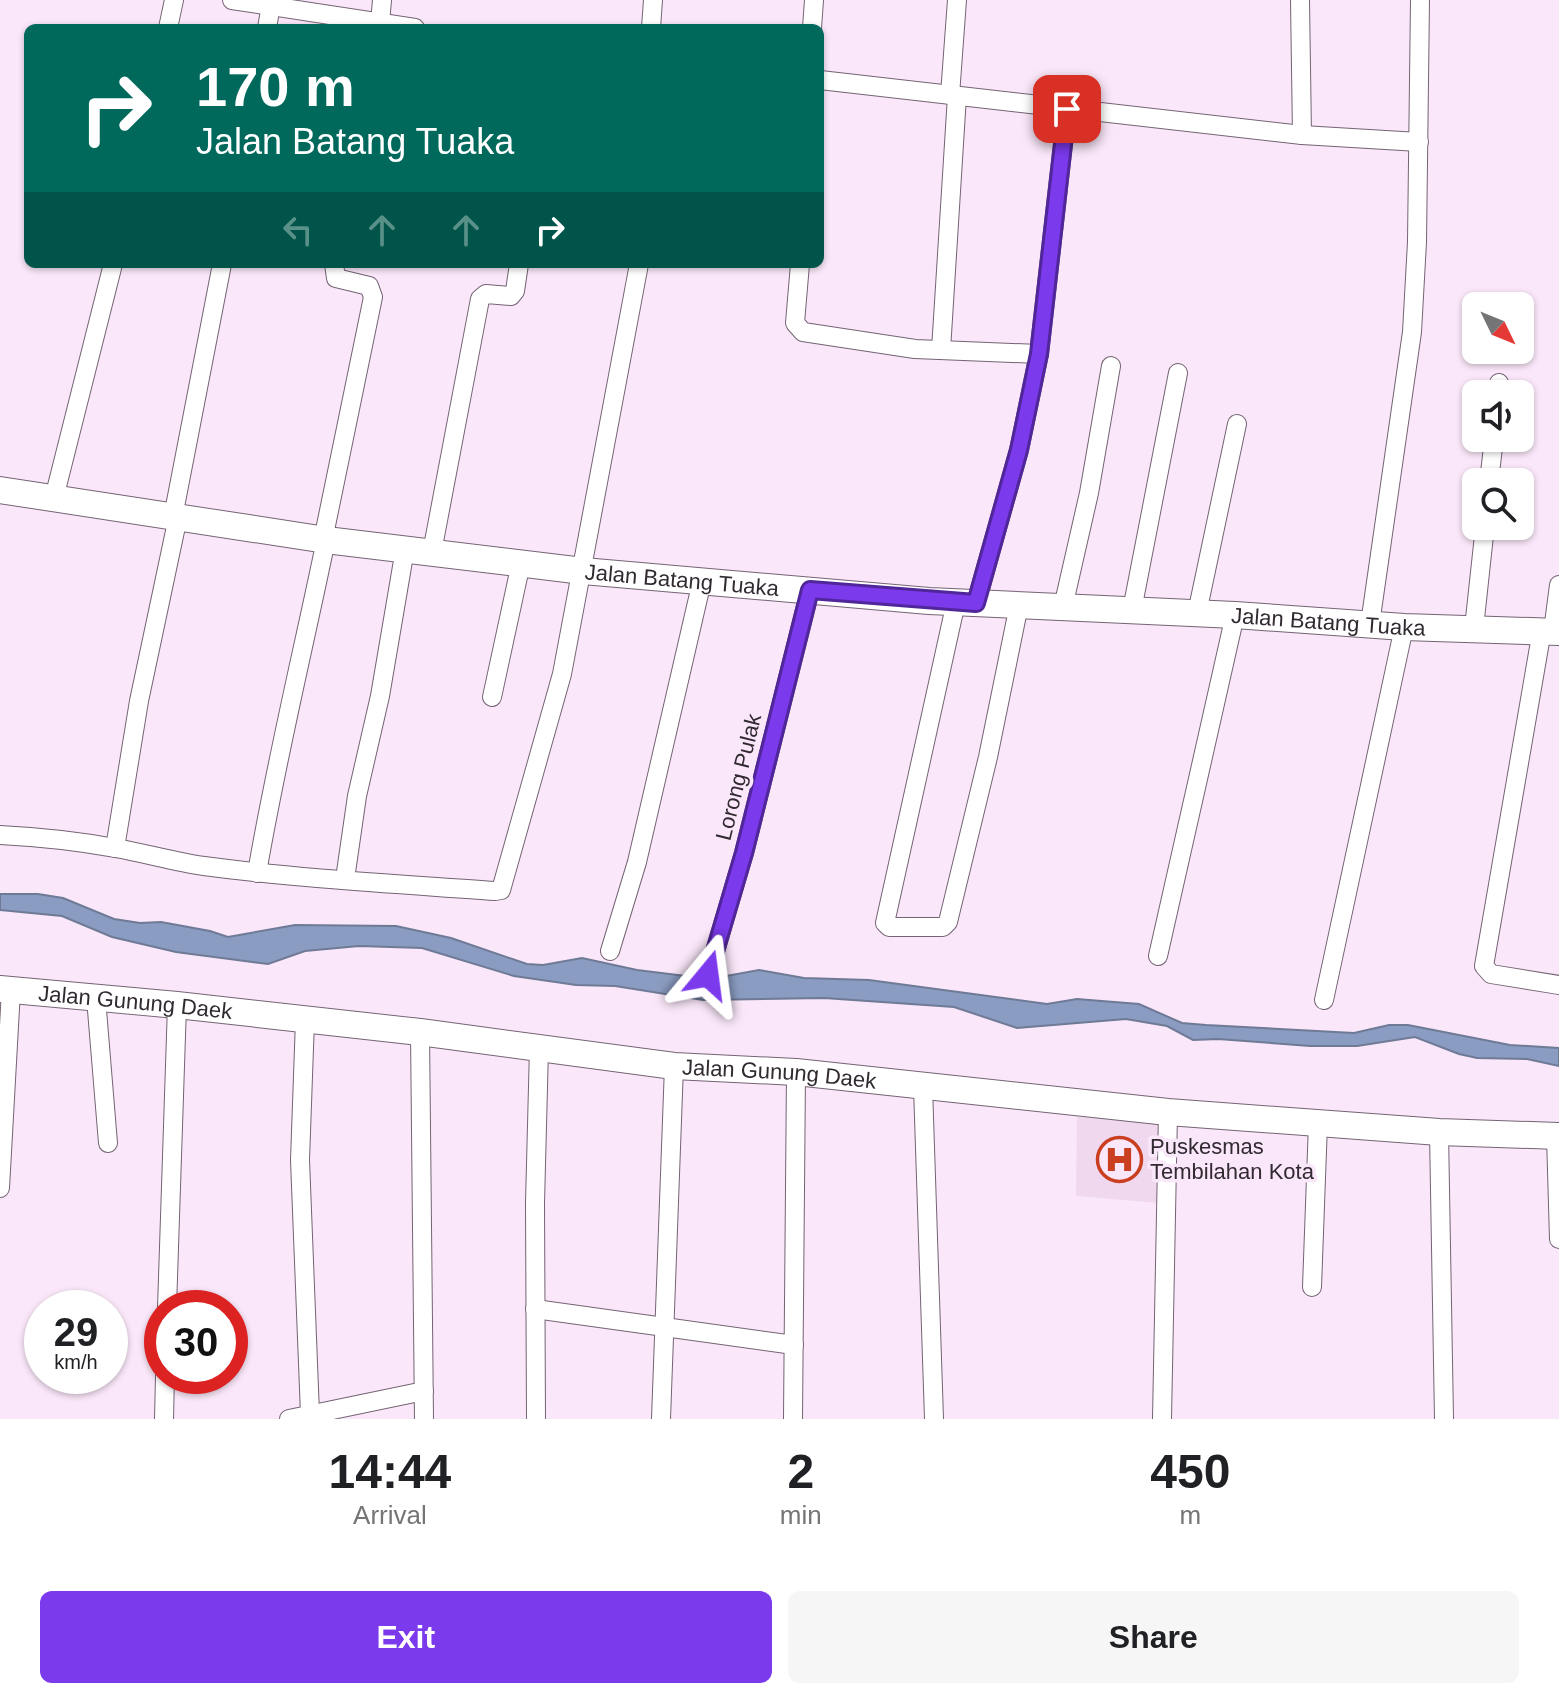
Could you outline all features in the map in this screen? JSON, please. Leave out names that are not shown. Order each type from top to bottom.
[{"type":"street","points":[[169,24],[174,0]]},
{"type":"street","points":[[239,0],[378,24],[382,0]]},
{"type":"street","points":[[651,24],[653,0]]},
{"type":"street","points":[[812,24],[814,0]]},
{"type":"street","points":[[941,350],[957,0]]},
{"type":"street","points":[[1300,0],[1302,135]]},
{"type":"street","points":[[1370,624],[1412,332],[1417,242],[1420,0]]},
{"type":"street","points":[[268,24],[271,5]]},
{"type":"street","points":[[824,80],[1302,135],[1419,142]]},
{"type":"street","points":[[1019,605],[988,757],[948,922],[943,927],[889,927],[885,923],[966,603],[1019,450],[1039,354],[1067,109]]},
{"type":"street","points":[[54,498],[112,268]]},
{"type":"street","points":[[115,848],[139,701],[221,268]]},
{"type":"street","points":[[257,873],[373,297],[369,286],[336,278],[333,268]]},
{"type":"street","points":[[432,552],[480,299],[486,294],[511,296],[515,291],[518,268]]},
{"type":"street","points":[[0,835],[51,838],[188,864],[319,880],[345,879],[501,890],[562,674],[638,268]]},
{"type":"street","points":[[800,268],[795,323],[799,330],[915,349],[1039,354]]},
{"type":"street","points":[[1063,607],[1089,493],[1111,366]]},
{"type":"street","points":[[1132,610],[1178,373]]},
{"type":"street","points":[[1197,613],[1237,424]]},
{"type":"street","name":"Jalan Batang Tuaka","points":[[0,490],[325,540],[583,571],[966,603],[1235,615],[1404,627],[1551,631]]},
{"type":"street","points":[[1474,628],[1483,540]]},
{"type":"street","points":[[345,879],[357,796],[380,696],[405,549]]},
{"type":"street","points":[[492,697],[521,563]]},
{"type":"street","points":[[610,951],[637,862],[702,581]]},
{"type":"street","points":[[1559,585],[1484,966],[1491,974],[1559,985]]},
{"type":"street","name":"Lorong Pulak","points":[[708,975],[744,853],[810,590]]},
{"type":"street","points":[[1158,956],[1235,615]]},
{"type":"street","points":[[1324,1000],[1404,627]]},
{"type":"street","points":[[0,1188],[6,990]]},
{"type":"street","name":"Jalan Gunung Daek","points":[[6,990],[420,1032],[674,1066],[796,1072],[1168,1112],[1439,1132],[1557,1136]]},
{"type":"street","points":[[96,998],[108,1143]]},
{"type":"street","points":[[168,1290],[177,1005]]},
{"type":"street","points":[[305,1020],[300,1160],[310,1414]]},
{"type":"street","points":[[420,1032],[424,1419]]},
{"type":"street","points":[[536,1419],[539,1048]]},
{"type":"street","points":[[661,1419],[674,1066]]},
{"type":"street","points":[[793,1419],[796,1072]]},
{"type":"street","points":[[923,1087],[934,1419]]},
{"type":"street","points":[[1162,1419],[1168,1112]]},
{"type":"street","points":[[1312,1287],[1318,1123]]},
{"type":"street","points":[[1439,1132],[1444,1419]]},
{"type":"street","points":[[1557,1136],[1559,1239]]},
{"type":"street","points":[[535,1309],[794,1345]]},
{"type":"street","points":[[289,1419],[424,1391]]},
{"type":"street","points":[[164,1419],[165,1394]]},
{"type":"shaded area","name":"Puskesmas Tembilahan Kota","points":[[1077,1117],[1162,1122],[1159,1203],[1076,1196]]},
{"type":"water","points":[[0,894],[38,894],[63,898],[114,919],[161,922],[228,937],[295,925],[396,926],[451,938],[527,964],[543,965],[582,958],[637,970],[710,979],[759,970],[804,978],[869,980],[1047,1004],[1077,999],[1139,1004],[1182,1023],[1206,1025],[1354,1033],[1389,1025],[1408,1025],[1510,1045],[1559,1048],[1559,1066],[1527,1059],[1477,1058],[1415,1037],[1357,1046],[1193,1040],[1167,1026],[1126,1019],[1017,1028],[954,1007],[824,998],[703,1000],[615,986],[576,985],[514,976],[422,948],[359,946],[305,951],[268,964],[176,952],[112,937],[62,916],[0,910]]},
{"type":"place","name":"Puskesmas Tembilahan Kota","points":[[1119,1159]]},
{"type":"route","points":[[708,975],[744,853],[810,590],[976,603],[1019,450],[1039,354],[1067,109]]}]
